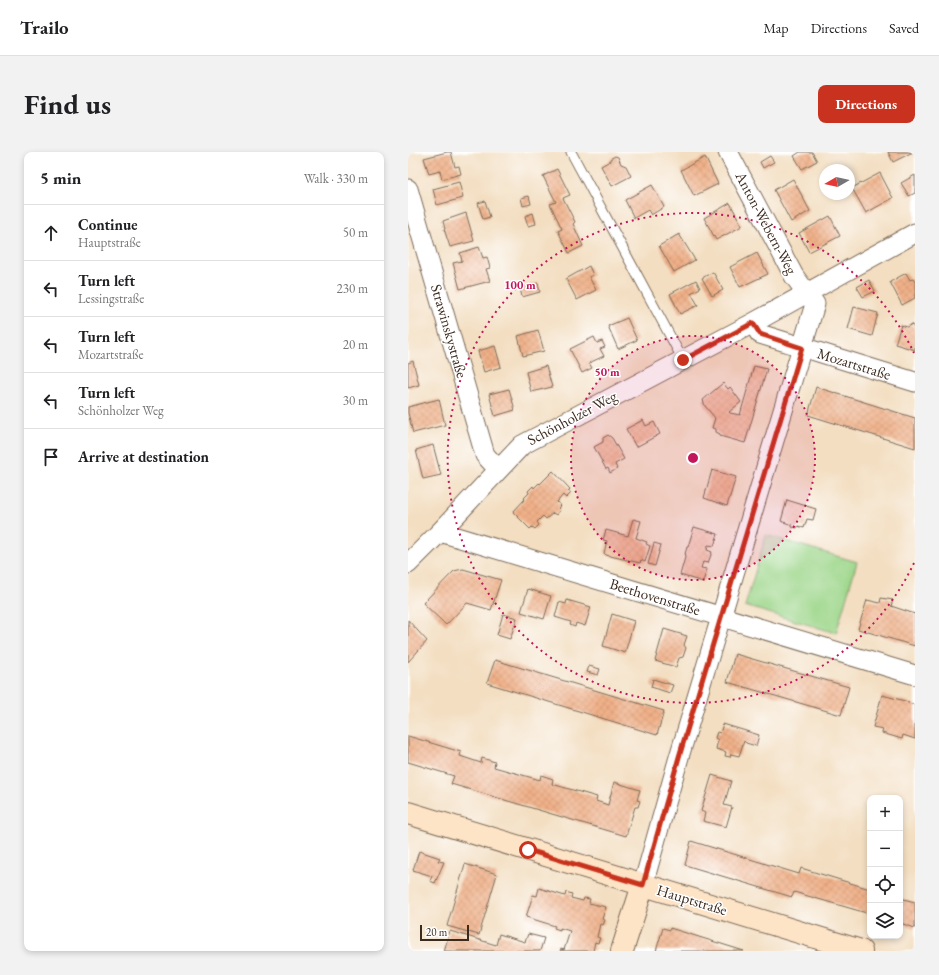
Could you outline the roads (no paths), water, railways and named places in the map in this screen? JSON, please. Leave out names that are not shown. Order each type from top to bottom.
[{"type":"main road","name":"Hauptstraße","points":[[408,813],[861,951]]},
{"type":"main road","points":[[622,951],[643,885]]},
{"type":"street","name":"Anton-Webern-Weg","points":[[728,152],[794,276],[815,304],[802,348]]},
{"type":"street","name":"Strawinskystraße","points":[[408,189],[485,455],[498,470]]},
{"type":"street","name":"Schönholzer Weg","points":[[408,564],[522,445],[753,323],[915,233]]},
{"type":"street","name":"Mozartstraße","points":[[753,323],[760,334],[915,382]]},
{"type":"street","points":[[643,885],[679,757],[802,348]]},
{"type":"street","name":"Beethovenstraße","points":[[440,532],[915,676]]},
{"type":"lane","points":[[571,152],[683,360]]}]
